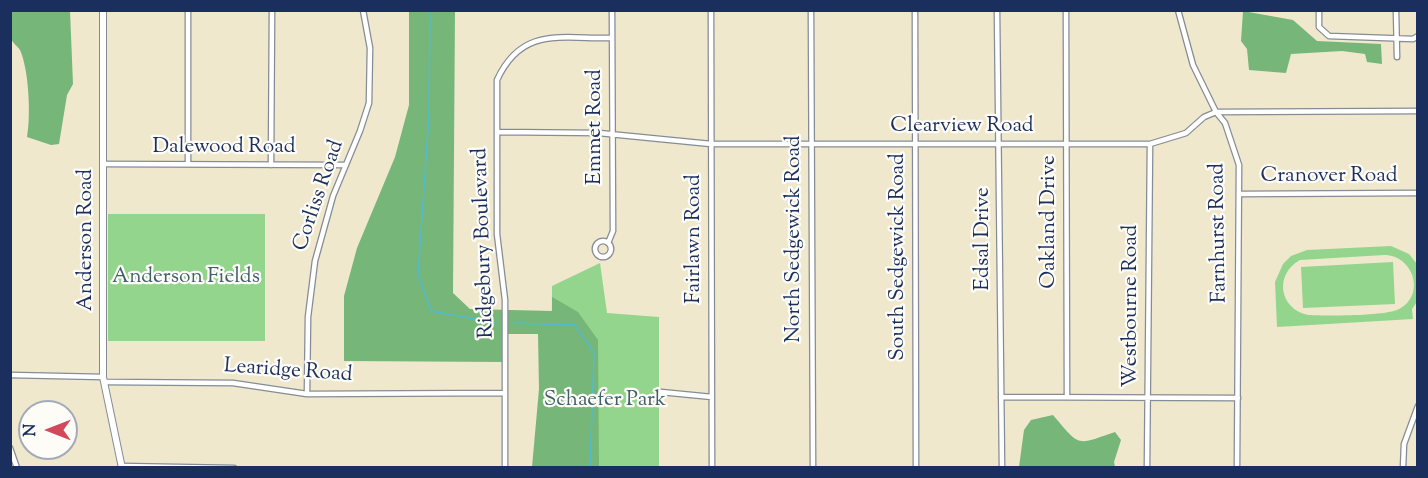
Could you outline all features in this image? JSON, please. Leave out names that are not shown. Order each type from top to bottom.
[{"type":"street","name":"Anderson Road","points":[[103,10],[104,380],[121,467]]},
{"type":"street","points":[[188,10],[188,163]]},
{"type":"street","points":[[271,165],[272,10]]},
{"type":"street","name":"Corliss Road","points":[[307,394],[308,317],[315,261],[333,196],[369,102],[370,48],[363,10]]},
{"type":"street","name":"Emmet Road","points":[[608,243],[613,231],[612,10]]},
{"type":"street","name":"Fairlawn Road","points":[[711,10],[712,468]]},
{"type":"street","name":"North Sedgewick Road","points":[[811,10],[813,468]]},
{"type":"street","name":"South Sedgewick Road","points":[[915,10],[916,468]]},
{"type":"street","name":"Edsal Drive","points":[[997,10],[1002,468]]},
{"type":"street","name":"Oakland Drive","points":[[1066,10],[1066,397]]},
{"type":"street","name":"Farnhurst Road","points":[[1178,10],[1193,65],[1216,112],[1225,123],[1239,165],[1237,468]]},
{"type":"street","points":[[1319,10],[1319,27],[1329,36],[1396,39],[1413,39],[1418,36]]},
{"type":"street","points":[[1396,10],[1396,57]]},
{"type":"street","name":"Ridgebury Boulevard","points":[[505,468],[505,300],[497,234],[497,80],[506,62],[515,51],[538,39],[612,38]]},
{"type":"street","points":[[1216,112],[1418,111]]},
{"type":"street","name":"Clearview Road","points":[[497,132],[613,134],[711,144],[1150,144],[1186,133],[1204,117],[1216,112]]},
{"type":"street","name":"Westbourne Road","points":[[1147,468],[1150,144]]},
{"type":"street","name":"Dalewood Road","points":[[103,164],[346,165]]},
{"type":"street","name":"Cranover Road","points":[[1240,194],[1418,193]]},
{"type":"street","name":"Learidge Road","points":[[10,375],[233,383],[307,394],[505,393]]},
{"type":"street","points":[[661,392],[712,397]]},
{"type":"street","points":[[1001,397],[1238,398]]},
{"type":"street","points":[[1403,468],[1404,444],[1418,406]]},
{"type":"street","points":[[10,448],[17,468]]},
{"type":"street","points":[[121,467],[234,468]]},
{"type":"green space","points":[[10,11],[70,11],[73,84],[67,95],[59,144],[51,145],[27,137],[29,106],[27,81],[20,50],[11,39]]},
{"type":"green space","points":[[409,11],[455,11],[453,293],[470,309],[552,311],[552,297],[578,312],[598,340],[599,467],[532,467],[539,389],[538,334],[505,334],[505,362],[344,361],[344,296],[357,248],[395,157],[409,105]]},
{"type":"green space","points":[[1243,11],[1293,20],[1317,41],[1381,44],[1382,64],[1367,62],[1365,54],[1342,51],[1291,54],[1286,73],[1249,70],[1247,49],[1241,41]]},
{"type":"green space","name":"Anderson Fields","points":[[108,214],[265,214],[265,341],[108,341]]},
{"type":"green space","points":[[1391,246],[1409,254],[1417,264],[1417,302],[1412,309],[1413,319],[1277,327],[1275,282],[1283,264],[1291,256],[1307,250]],"holes":[[[1384,255],[1394,257],[1409,269],[1414,287],[1412,296],[1397,310],[1367,314],[1308,315],[1291,306],[1286,299],[1283,282],[1292,266],[1300,260]]]},
{"type":"green space","points":[[1393,262],[1395,304],[1303,308],[1301,267]]},
{"type":"green space","name":"Schaefer Park","points":[[600,263],[607,313],[659,317],[659,467],[551,468],[552,286]]},
{"type":"green space","points":[[1053,415],[1069,433],[1080,441],[1115,432],[1121,440],[1114,462],[1115,467],[1019,467],[1024,430],[1031,420]]},
{"type":"waterway","points":[[430,10],[429,115],[418,275],[431,311],[497,323]]},
{"type":"waterway","points":[[513,323],[575,325],[594,353],[590,468]]}]
